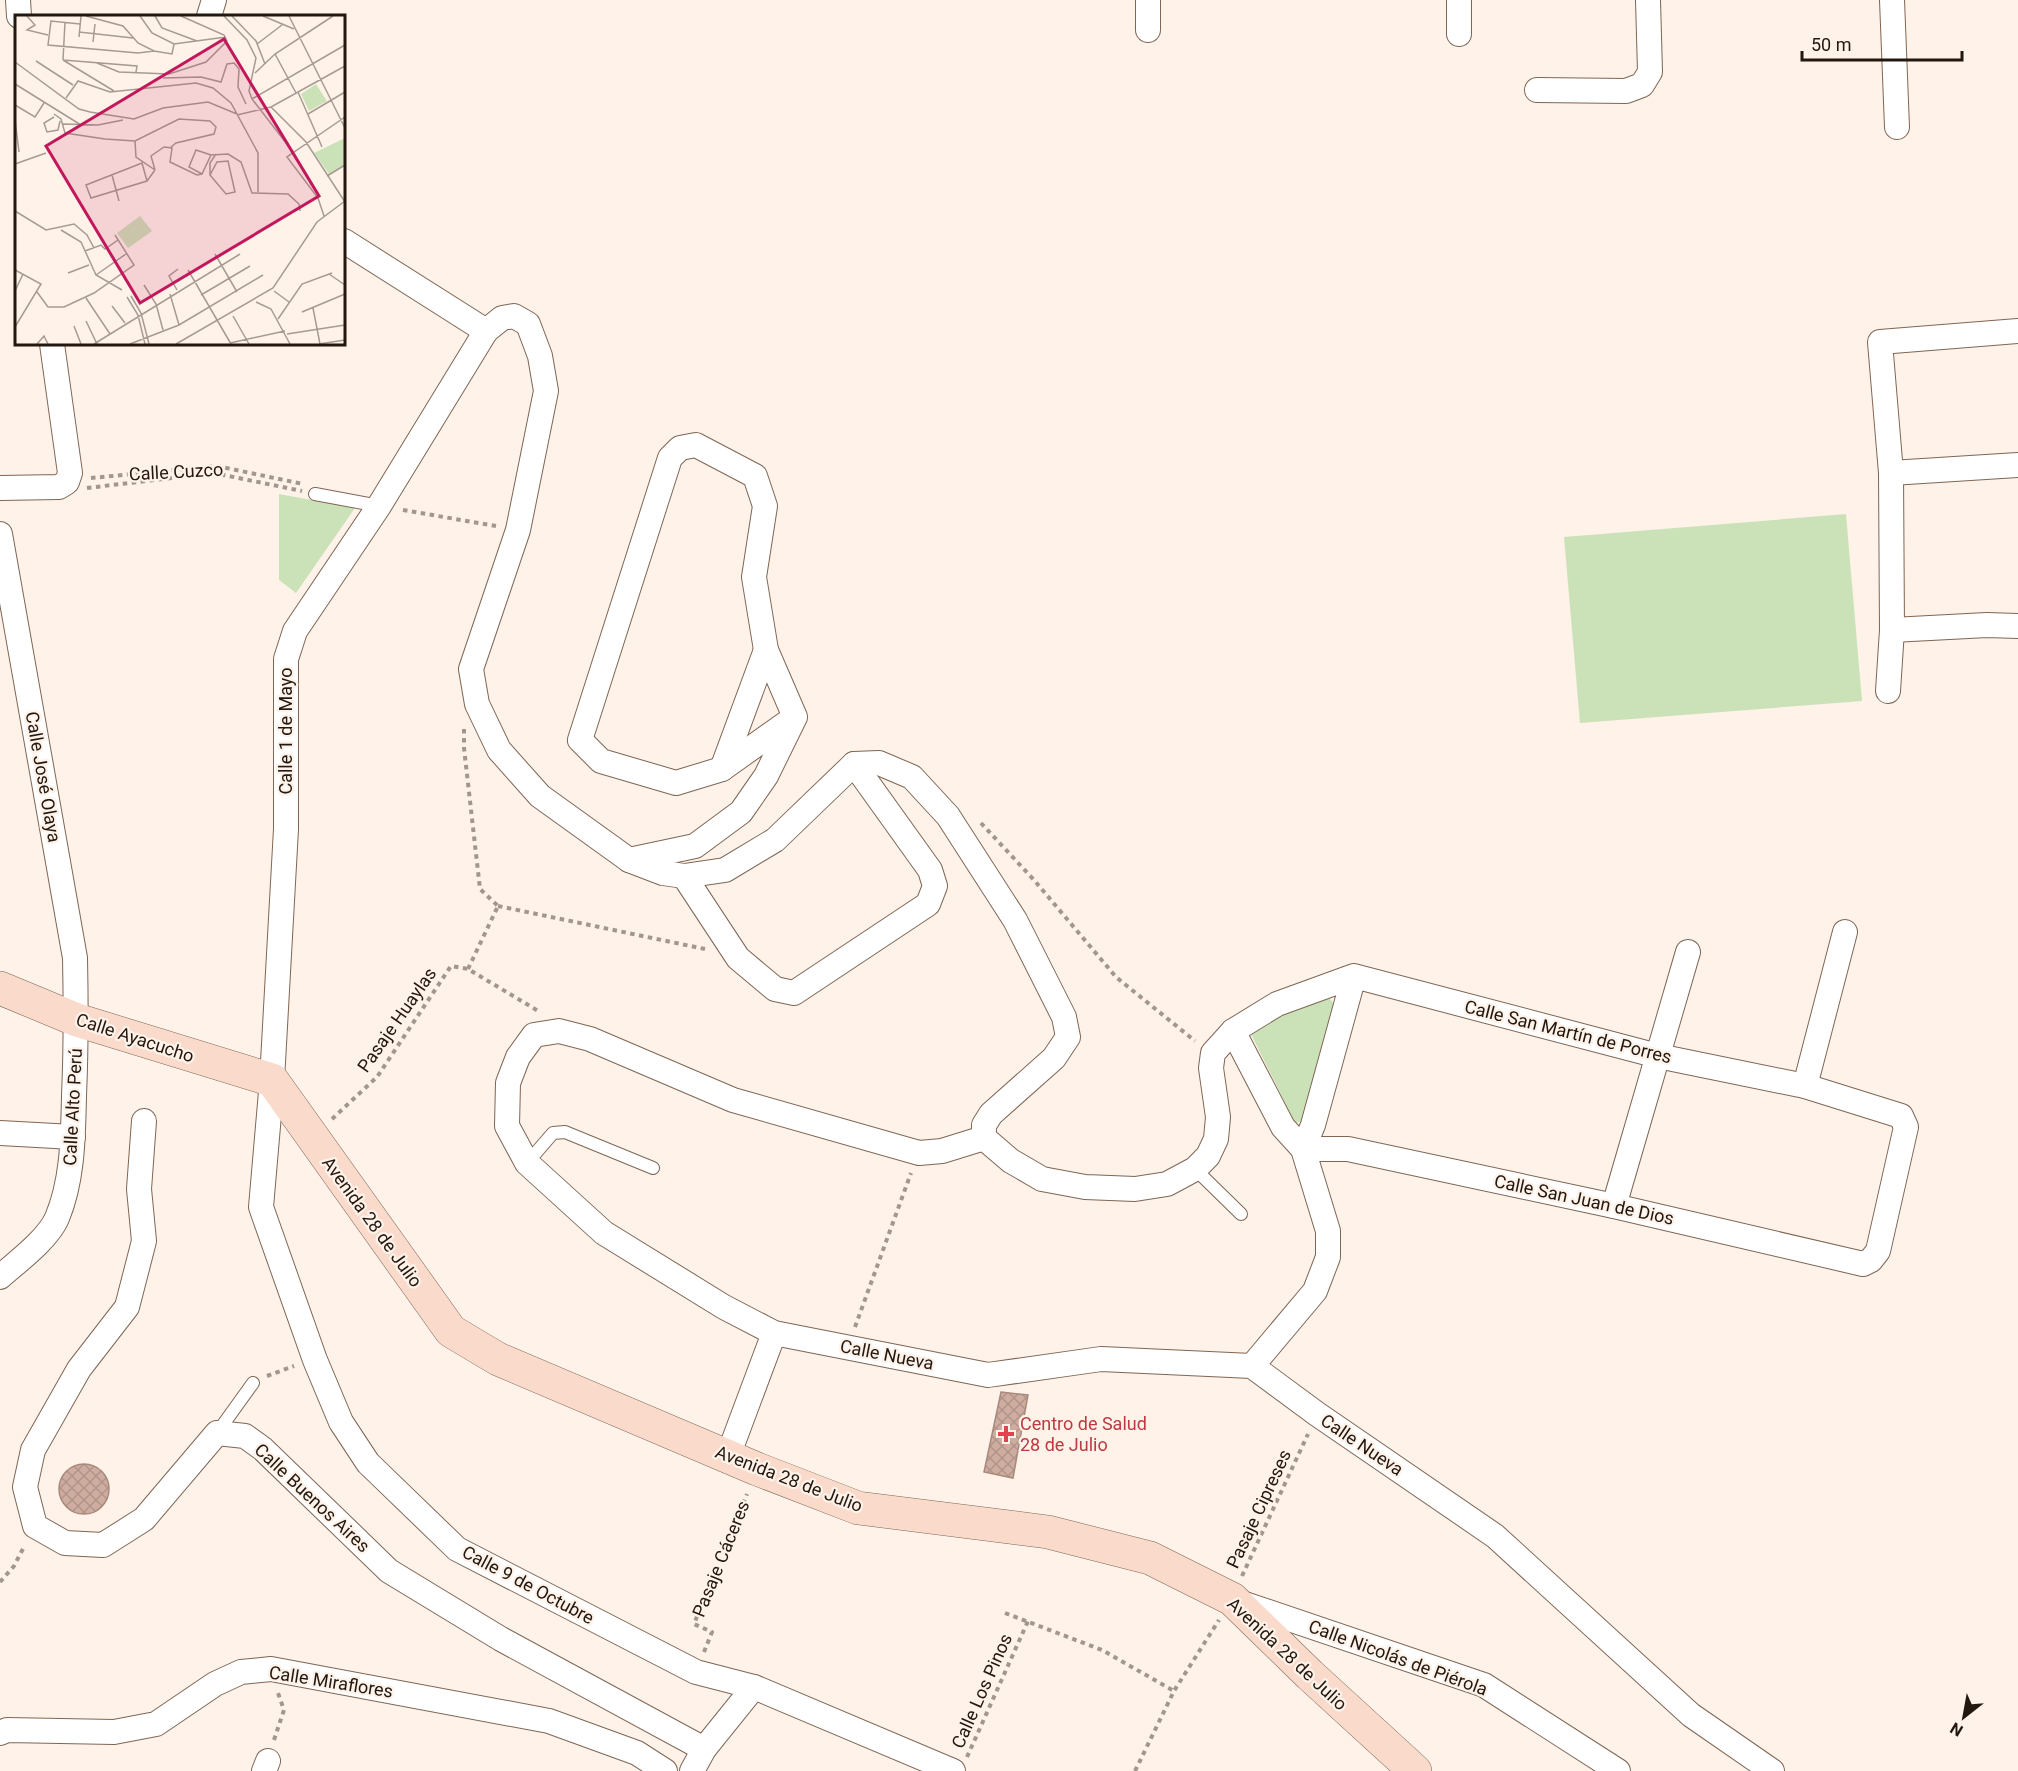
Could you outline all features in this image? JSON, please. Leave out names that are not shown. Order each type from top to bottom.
[{"type":"street","points":[[18,0],[19,15]]},
{"type":"street","points":[[209,15],[214,0]]},
{"type":"street","points":[[1148,0],[1148,30]]},
{"type":"street","points":[[1459,0],[1459,34]]},
{"type":"street","points":[[1537,90],[1626,91],[1642,84],[1650,72],[1648,0]]},
{"type":"street","points":[[1892,0],[1897,128]]},
{"type":"street","points":[[345,242],[486,332],[502,318],[514,316],[528,324],[540,356],[546,391],[518,530],[471,669],[477,704],[499,750],[540,796],[629,860],[663,873],[684,876],[724,870],[775,840],[854,764],[879,764],[912,777],[948,816],[1015,920],[1064,1017],[1068,1037],[1054,1058],[991,1114],[984,1125],[984,1138],[1011,1161],[1042,1179],[1085,1187],[1135,1189],[1167,1184],[1195,1169],[1208,1156],[1216,1139],[1218,1117],[1211,1068],[1213,1053],[1233,1031],[1277,1004],[1354,976]]},
{"type":"street","points":[[1888,691],[1892,630],[1891,472],[1880,342],[2018,331]]},
{"type":"street","name":"Calle 1 de Mayo","points":[[272,1080],[286,829],[286,659],[295,632],[379,506],[486,332]]},
{"type":"street","points":[[0,488],[59,487],[67,482],[70,473],[52,345]]},
{"type":"street","points":[[629,860],[695,846],[741,812],[766,776],[795,717],[766,650],[754,577],[765,506],[755,476],[696,445],[680,448],[670,458],[580,740],[601,761],[676,783],[722,769],[795,717]]},
{"type":"street","points":[[1891,472],[2018,465]]},
{"type":"street","name":"Calle José Olaya","points":[[0,534],[75,958],[77,1020]]},
{"type":"street","points":[[1892,630],[1987,625],[2018,626]]},
{"type":"street","points":[[722,769],[766,650]]},
{"type":"street","points":[[684,876],[738,958],[776,989],[794,993],[928,904],[935,886],[930,870],[854,764]]},
{"type":"street","points":[[1805,1086],[1845,932]]},
{"type":"street","points":[[1614,1206],[1689,952]]},
{"type":"street","points":[[1303,1149],[1312,1125],[1354,976]]},
{"type":"street","name":"Calle San Martín de Porres","points":[[1354,976],[1658,1056],[1805,1086],[1901,1116],[1906,1127],[1878,1251],[1871,1260],[1863,1264]]},
{"type":"street","name":"Calle Ayacucho","points":[[0,988],[77,1020],[272,1080]]},
{"type":"street","name":"Calle Alto Perú","points":[[0,1277],[34,1247],[57,1220],[68,1181],[73,1137],[77,1020]]},
{"type":"street","points":[[560,1030],[590,1039],[733,1100],[918,1153],[942,1151],[984,1138]]},
{"type":"street","name":"Calle Nueva","points":[[560,1030],[534,1035],[518,1057],[508,1083],[507,1126],[527,1163],[604,1233],[724,1307],[774,1333],[988,1375],[1101,1359],[1252,1366],[1317,1414],[1495,1536],[1691,1715],[1772,1771]]},
{"type":"street","points":[[1233,1031],[1284,1127],[1303,1149],[1328,1231],[1328,1257],[1315,1292],[1252,1366]]},
{"type":"street","name":"Avenida 28 de Julio","points":[[272,1080],[311,1138],[451,1330],[498,1359],[757,1469],[858,1508],[1048,1532],[1150,1558],[1232,1599],[1310,1675],[1415,1771]]},
{"type":"street","name":"Calle 9 de Octubre","points":[[272,1080],[261,1207],[315,1360],[341,1422],[368,1463],[457,1549],[696,1672],[754,1687],[960,1766]]},
{"type":"street","points":[[144,1121],[139,1189],[144,1241],[127,1307],[79,1368],[33,1450],[25,1487],[35,1526],[65,1543],[103,1545],[144,1520],[217,1433]]},
{"type":"street","points":[[0,1133],[73,1137]]},
{"type":"street","name":"Calle San Juan de Dios","points":[[1303,1149],[1348,1149],[1614,1206],[1863,1264]]},
{"type":"street","points":[[728,1456],[774,1333]]},
{"type":"street","name":"Calle Buenos Aires","points":[[217,1433],[245,1436],[264,1449],[389,1571],[501,1639],[704,1749]]},
{"type":"street","name":"Calle Nicolás de Piérola","points":[[1232,1599],[1484,1685],[1618,1771]]},
{"type":"street","name":"Calle Miraflores","points":[[0,1733],[7,1730],[114,1732],[156,1724],[216,1684],[241,1672],[271,1669],[549,1721],[638,1753],[665,1771]]},
{"type":"street","points":[[692,1771],[704,1749],[754,1687]]},
{"type":"lane","points":[[315,494],[379,506]]},
{"type":"lane","points":[[527,1163],[553,1133],[565,1132],[653,1168]]},
{"type":"lane","points":[[1195,1169],[1241,1214]]},
{"type":"lane","points":[[217,1433],[253,1383]]},
{"type":"path","name":"Calle Cuzco","points":[[67,482],[217,466],[308,485],[315,494]]},
{"type":"path","name":"Calle Cuzco","points":[[67,482],[85,488],[214,473],[315,494]]},
{"type":"path","points":[[379,506],[518,530]]},
{"type":"path","points":[[464,748],[480,889],[498,906],[688,945]]},
{"type":"path","points":[[948,816],[976,818],[1034,879],[1116,977],[1213,1053]]},
{"type":"path","points":[[498,906],[468,969],[540,1012],[560,1030]]},
{"type":"path","name":"Pasaje Huaylas","points":[[311,1138],[377,1077],[451,966],[468,969]]},
{"type":"path","points":[[848,1347],[918,1153]]},
{"type":"path","points":[[253,1383],[277,1371],[315,1360]]},
{"type":"path","name":"Pasaje Cipreses","points":[[1135,1771],[1174,1691],[1232,1599],[1317,1414]]},
{"type":"path","name":"Pasaje Cáceres","points":[[696,1672],[712,1632],[694,1624],[757,1469]]},
{"type":"path","points":[[0,1582],[14,1566],[35,1526]]},
{"type":"path","points":[[1005,1613],[1102,1650],[1174,1691]]},
{"type":"path","name":"Calle Los Pinos","points":[[960,1766],[1028,1622]]},
{"type":"path","points":[[266,1766],[284,1710],[271,1669]]},
{"type":"green space","points":[[279,494],[355,508],[296,593],[279,580]]},
{"type":"green space","points":[[1846,514],[1862,701],[1580,723],[1564,537]]},
{"type":"green space","points":[[1328,996],[1334,1004],[1303,1121],[1295,1123],[1251,1034],[1255,1025]]},
{"type":"building","name":"Centro de Salud 28 de Julio","points":[[1001,1392],[1028,1395],[1013,1478],[984,1472]]},
{"type":"building","points":[[79,1464],[89,1464],[102,1471],[109,1484],[109,1494],[102,1507],[89,1514],[79,1514],[70,1510],[63,1503],[59,1494],[59,1484],[63,1475],[70,1468]]},
{"type":"place","name":"Centro de Salud 28 de Julio","points":[[1006,1434]]}]
